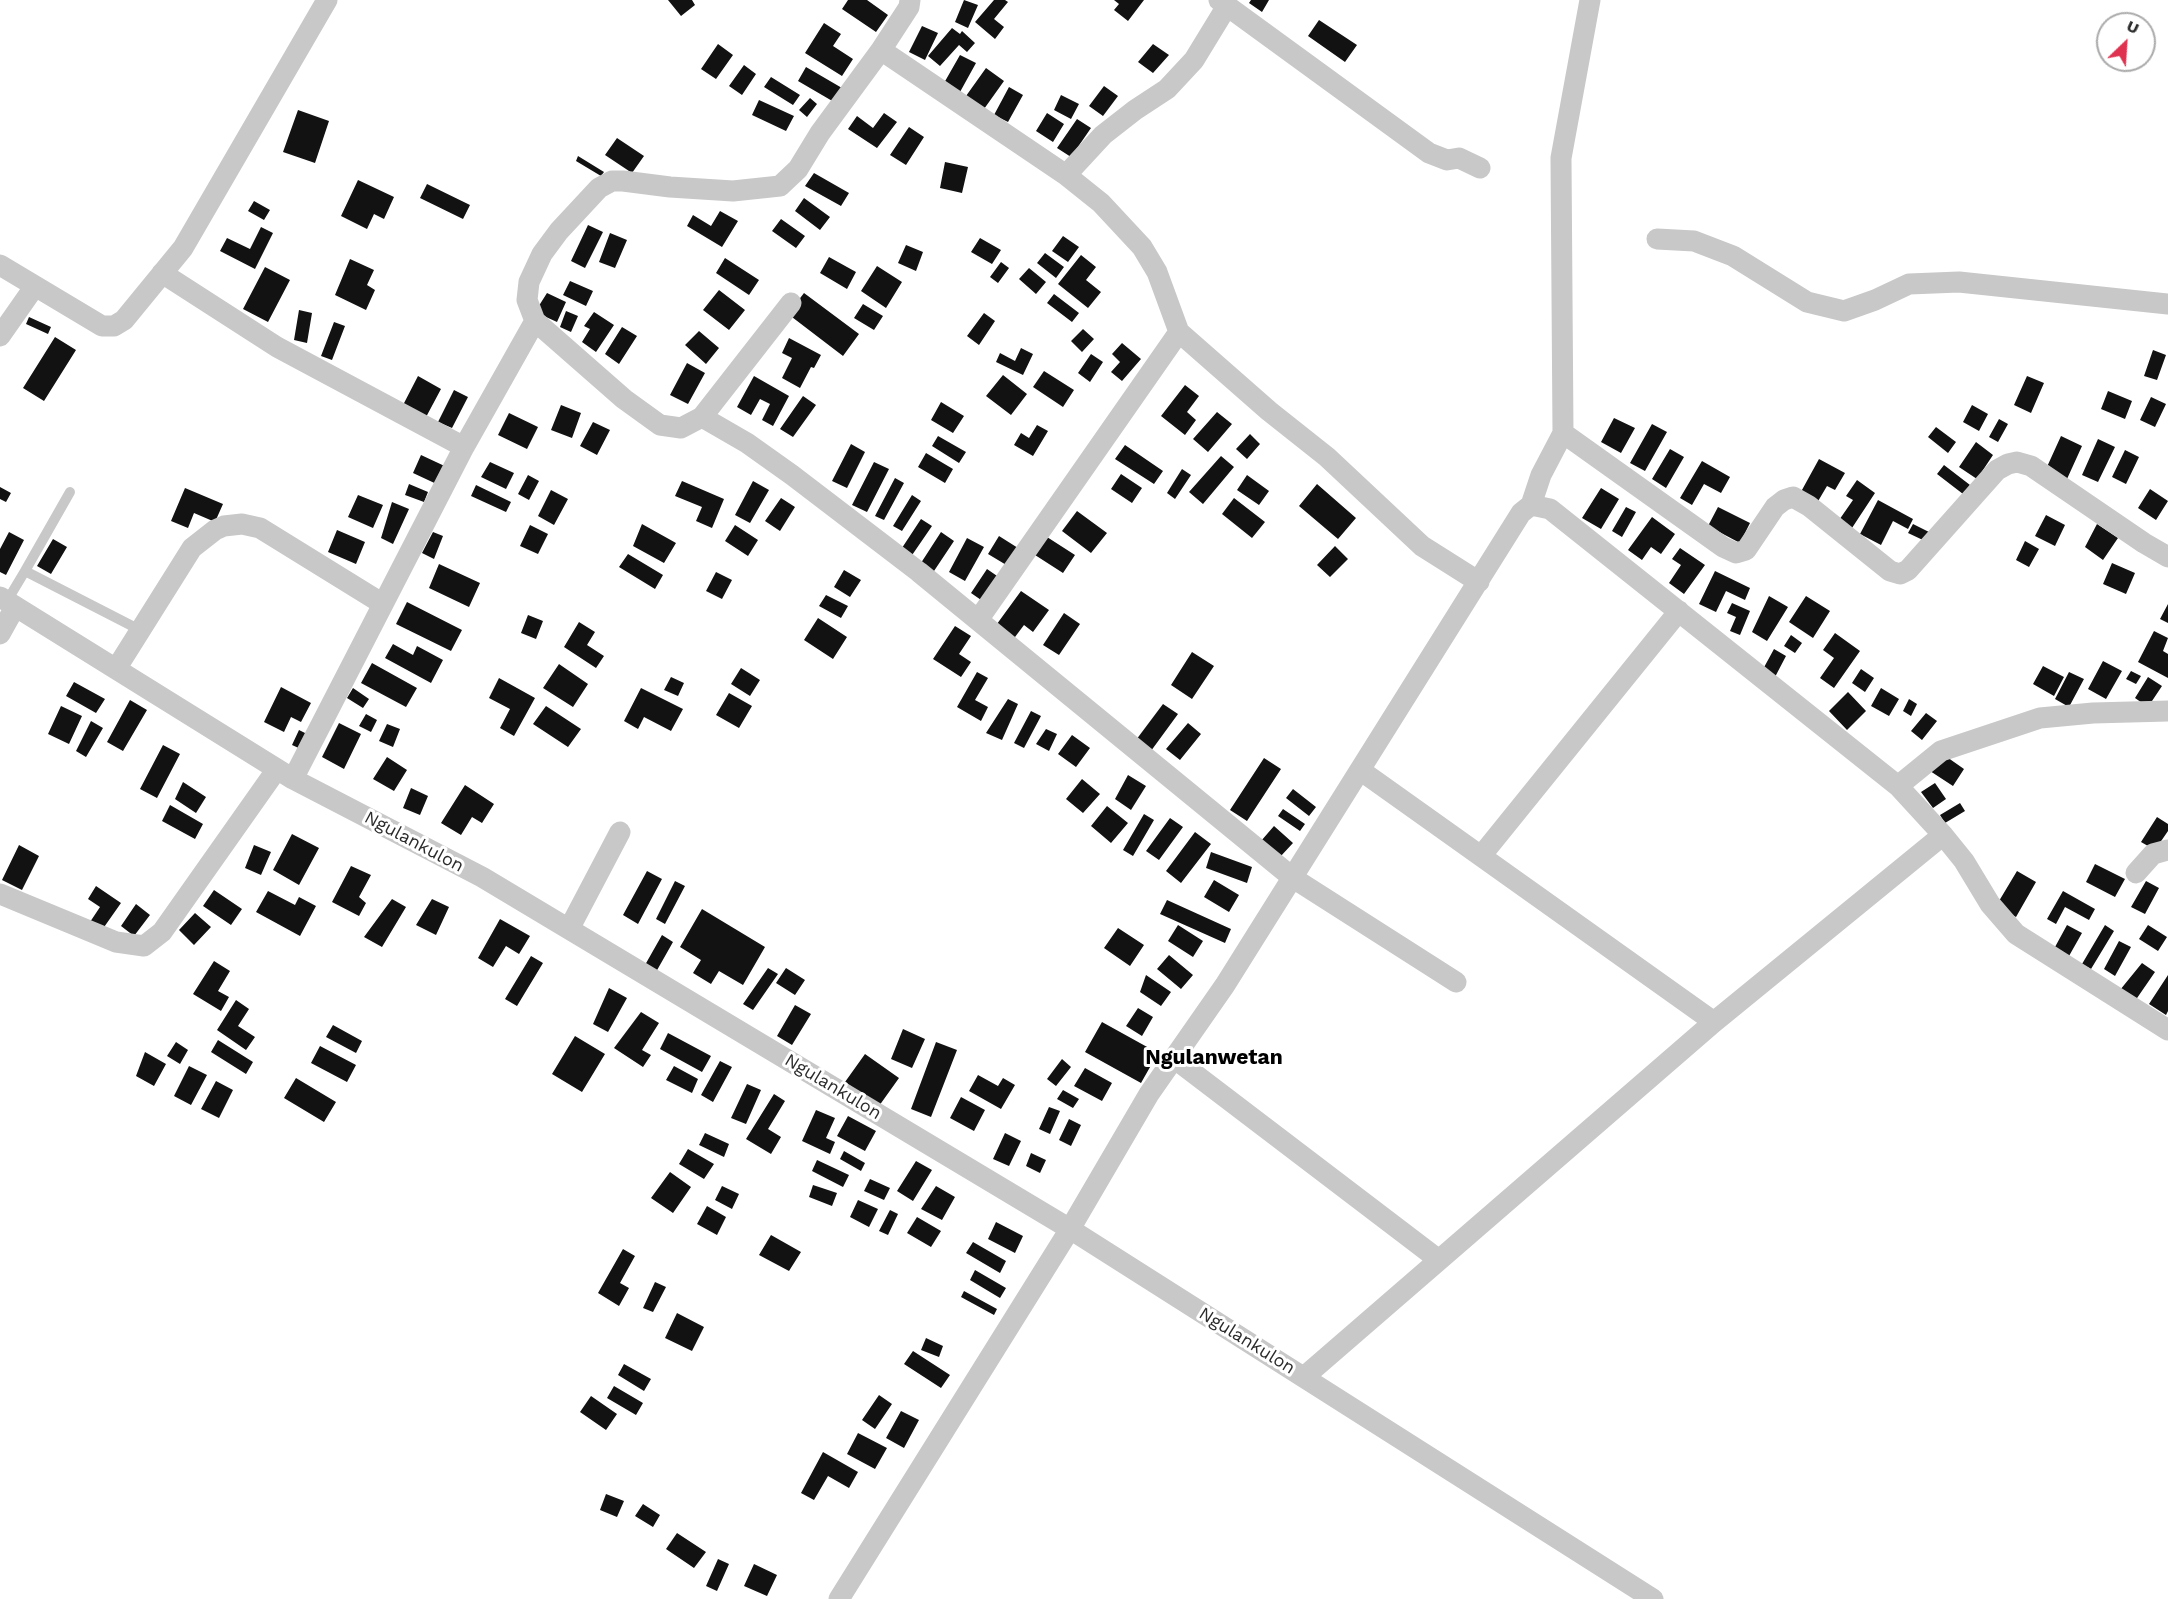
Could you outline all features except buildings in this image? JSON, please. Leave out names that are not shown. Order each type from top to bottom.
[{"type":"street","points":[[0,265],[102,326],[114,326],[124,320],[183,248],[327,0]]},
{"type":"street","points":[[791,303],[702,417],[681,428],[660,425],[624,399],[535,321],[527,300],[529,282],[542,255],[559,231],[599,188],[612,181],[733,191],[780,186],[798,169],[820,133],[881,50],[909,7],[910,0]]},
{"type":"street","points":[[839,1599],[1070,1229],[1149,1094],[1226,985],[1521,513],[1531,506],[1541,475],[1563,433],[1561,158],[1590,0]]},
{"type":"street","points":[[1066,175],[1103,135],[1167,89],[1194,60],[1223,3],[1429,153],[1447,160],[1459,158],[1480,168]]},
{"type":"street","points":[[881,50],[1066,175],[1101,203],[1142,247],[1156,272],[1179,332],[1269,411],[1327,457],[1422,546],[1479,582]]},
{"type":"street","points":[[1657,239],[1694,241],[1733,256],[1807,302],[1844,311],[1909,284],[1959,282],[2168,304]]},
{"type":"street","points":[[162,273],[277,347],[464,447]]},
{"type":"street","points":[[0,336],[35,286]]},
{"type":"street","points":[[0,894],[116,942],[144,946],[162,932],[285,774],[383,604],[464,447],[535,321]]},
{"type":"street","points":[[978,620],[1179,332]]},
{"type":"street","points":[[702,417],[747,442],[919,572],[1293,878],[1456,982]]},
{"type":"street","points":[[1563,433],[1723,547],[1736,553],[1746,550],[1775,507],[1793,497],[1809,506],[1890,571],[1900,574],[1908,570],[1997,470],[2016,462],[2031,466],[2168,557]]},
{"type":"street","points":[[1531,506],[1550,509],[1898,786],[1964,861],[1990,904],[2016,934],[2168,1030]]},
{"type":"street","points":[[116,669],[192,548],[215,530],[224,526],[242,524],[260,528],[383,604]]},
{"type":"street","points":[[0,634],[7,601]]},
{"type":"street","name":"Ngulankulon","points":[[7,601],[285,774],[482,877],[1070,1229],[1653,1599]]},
{"type":"street","points":[[1481,856],[1679,611]]},
{"type":"street","points":[[1898,786],[1941,751],[2040,718],[2093,712],[2168,711]]},
{"type":"street","points":[[1360,770],[1714,1023]]},
{"type":"street","points":[[569,929],[620,832]]},
{"type":"street","points":[[1304,1377],[1714,1023],[1943,835]]},
{"type":"street","points":[[2136,873],[2153,854],[2168,849]]},
{"type":"street","points":[[1175,1059],[1439,1260]]},
{"type":"lane","points":[[7,601],[70,492]]},
{"type":"lane","points":[[25,571],[140,630]]},
{"type":"district","name":"Ngulanwetan","points":[[1214,1058]]}]
